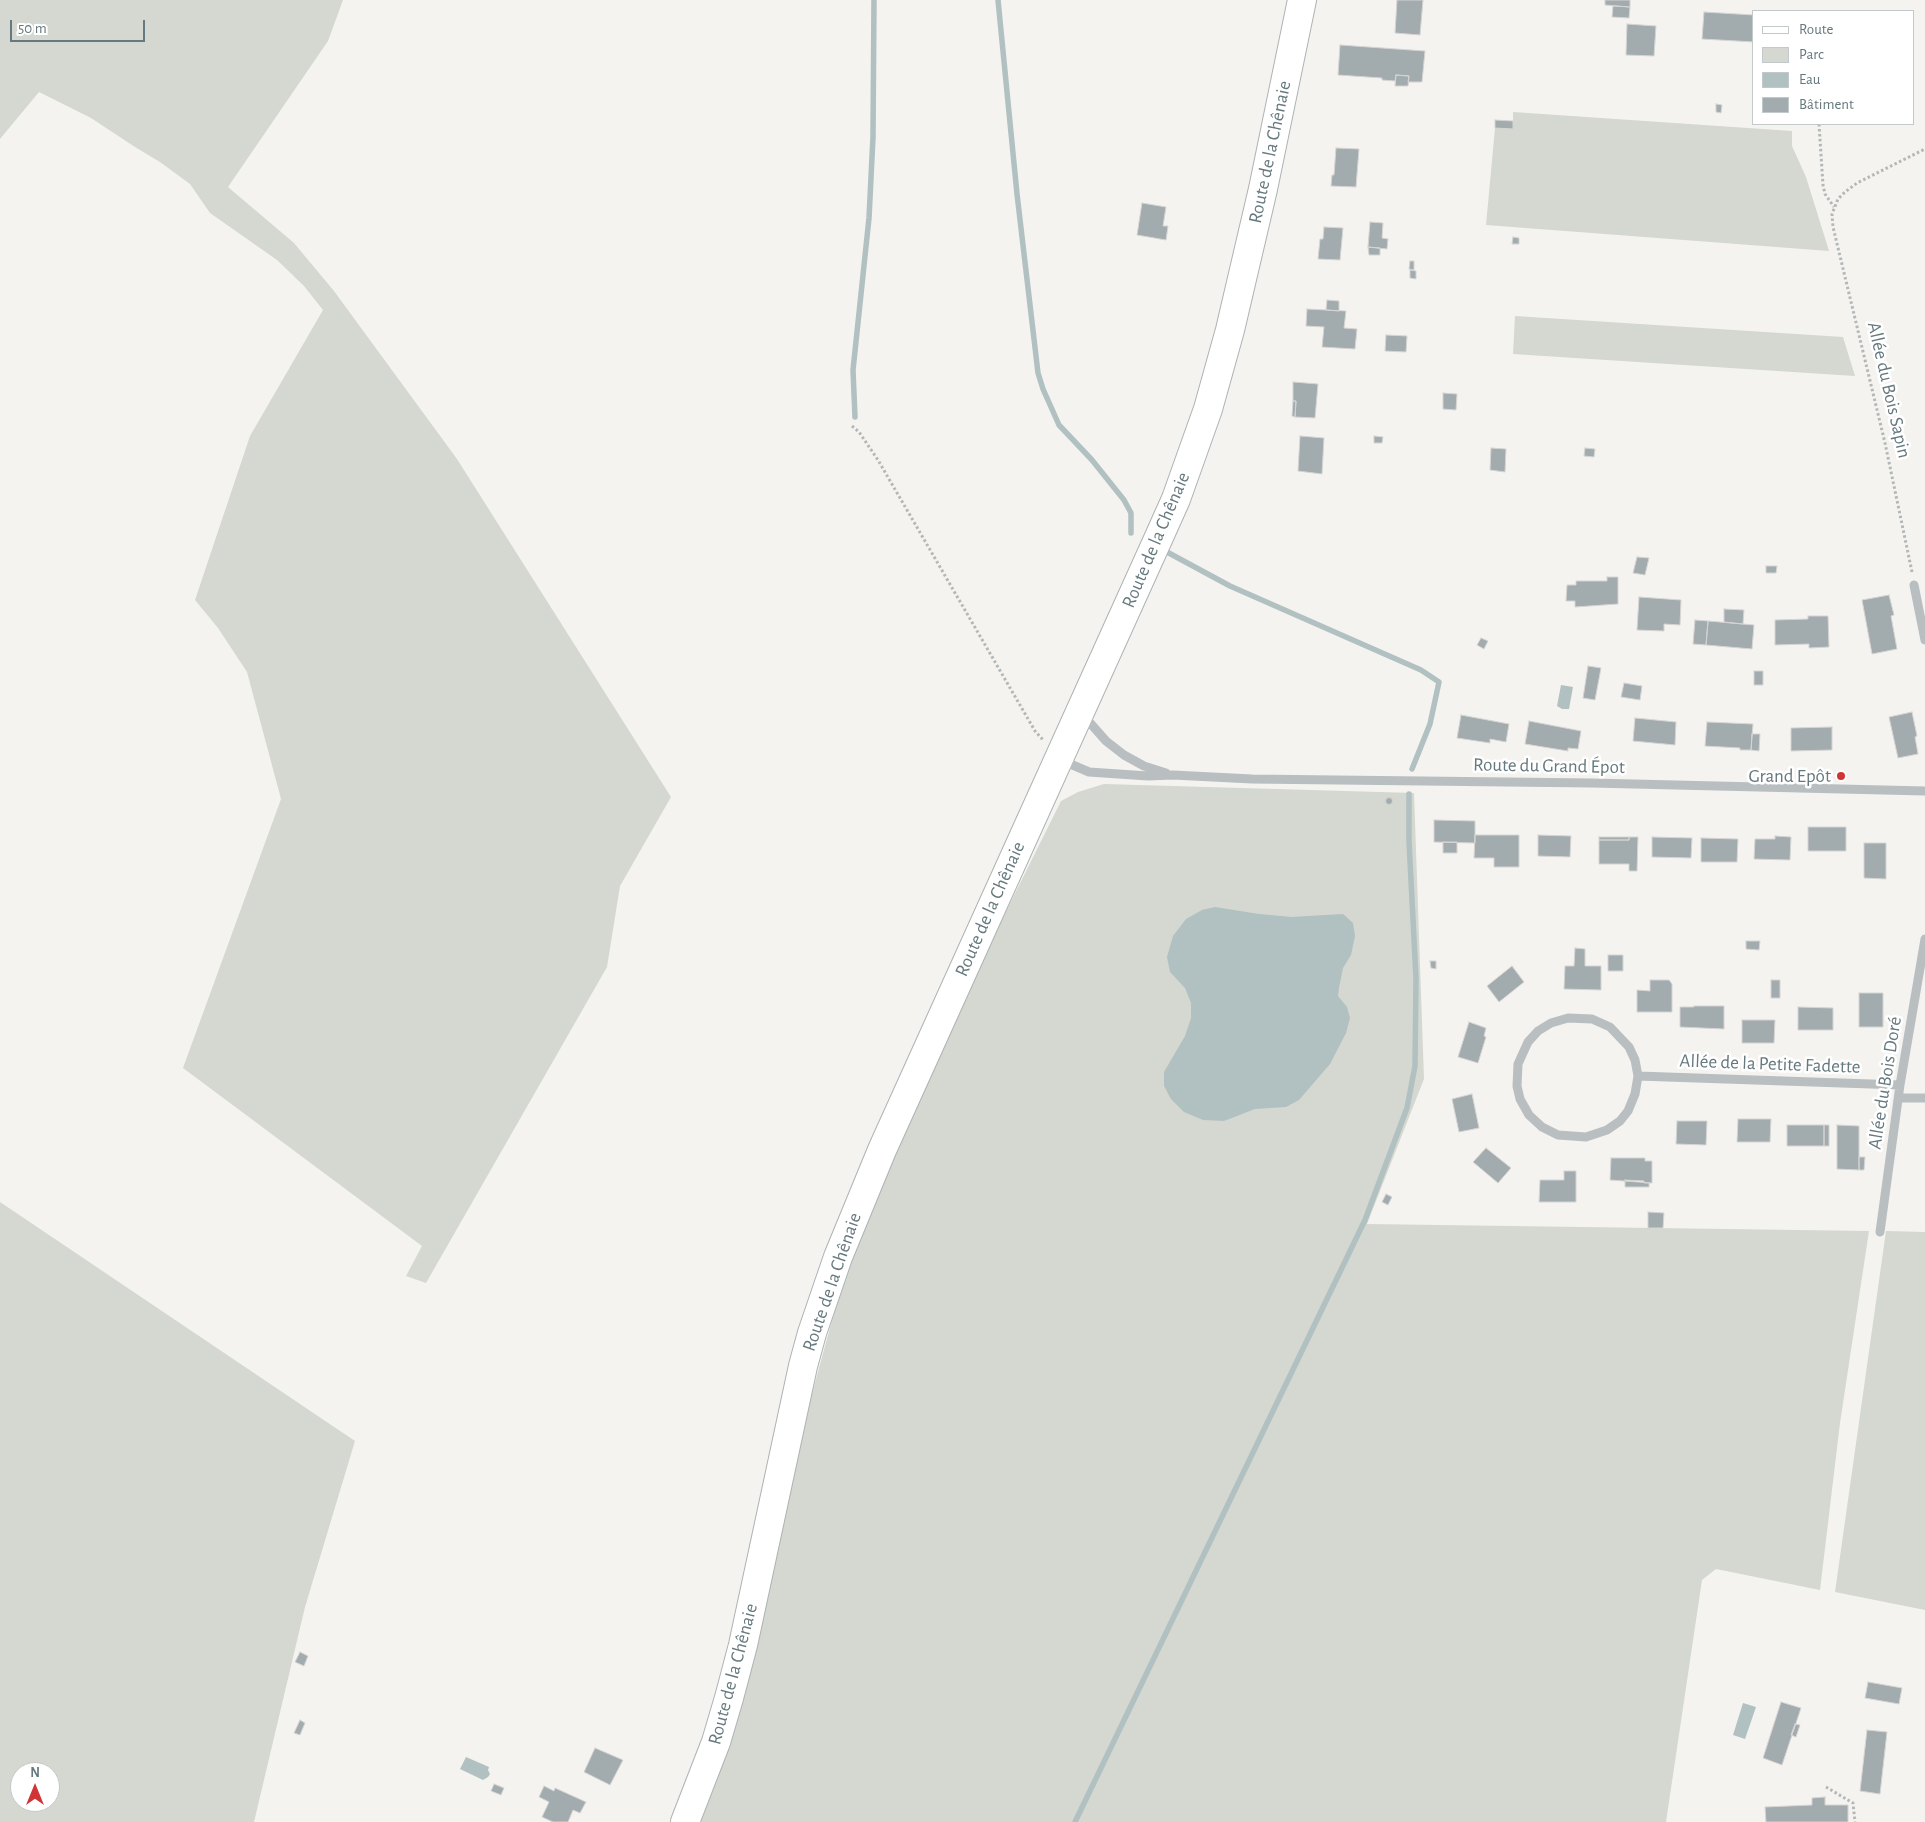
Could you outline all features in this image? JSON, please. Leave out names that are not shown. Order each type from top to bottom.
[{"type":"main road","name":"Route de la Chênaie","points":[[685,1822],[716,1742],[729,1698],[745,1635],[803,1366],[826,1289],[879,1158],[1176,499],[1208,409],[1233,320],[1302,0]]},
{"type":"street","points":[[1914,585],[1925,640]]},
{"type":"street","name":"Route du Grand Épot","points":[[1079,715],[1124,755],[1144,766],[1173,775]]},
{"type":"street","name":"Route du Grand Épot","points":[[1060,755],[1089,772],[1148,776],[1592,783],[1925,791]]},
{"type":"street","name":"Allée du Bois Doré","points":[[1880,1232],[1900,1085],[1925,939]]},
{"type":"street","points":[[1568,1018],[1592,1019],[1610,1027],[1629,1047],[1635,1060],[1638,1076],[1635,1094],[1628,1111],[1620,1121],[1607,1130],[1586,1138],[1558,1135],[1542,1127],[1529,1115],[1520,1099],[1517,1086],[1518,1064],[1528,1042],[1538,1031],[1551,1023],[1568,1018]]},
{"type":"street","name":"Allée de la Petite Fadette","points":[[1638,1076],[1900,1085]]},
{"type":"street","points":[[1899,1098],[1925,1098]]},
{"type":"path","points":[[1819,125],[1823,185],[1825,194],[1834,207],[1838,199],[1857,184],[1925,149]]},
{"type":"path","name":"Allée du Bois Sapin","points":[[1834,207],[1832,214],[1833,227],[1885,443],[1914,585]]},
{"type":"path","points":[[852,426],[859,432],[878,460],[1035,731],[1060,755]]},
{"type":"path","points":[[1826,1787],[1854,1804],[1855,1822]]},
{"type":"green space","points":[[0,0],[343,0],[328,41],[228,187],[294,243],[334,291],[457,459],[671,797],[620,886],[607,967],[426,1283],[406,1276],[422,1246],[183,1068],[281,799],[247,672],[218,628],[195,600],[250,436],[323,310],[304,286],[277,260],[210,213],[190,184],[160,162],[91,118],[39,92],[0,139]]},
{"type":"green space","points":[[1513,112],[1792,131],[1792,146],[1806,177],[1829,251],[1486,225],[1495,128],[1513,129]]},
{"type":"green space","points":[[1515,316],[1843,337],[1855,376],[1513,354]]},
{"type":"green space","points":[[1104,784],[1414,793],[1424,1079],[1367,1224],[1869,1231],[1840,1423],[1820,1590],[1716,1569],[1702,1580],[1666,1822],[697,1822],[733,1735],[810,1401],[842,1284],[871,1205],[959,1006],[1061,801],[1078,792]]},
{"type":"green space","points":[[0,1202],[355,1441],[305,1607],[254,1822],[0,1822]]},
{"type":"green space","points":[[1886,1231],[1925,1232],[1925,1610],[1835,1592]]},
{"type":"water","points":[[1561,685],[1573,687],[1569,709],[1562,709],[1557,706]]},
{"type":"water","points":[[1215,907],[1292,917],[1343,914],[1353,923],[1355,936],[1351,955],[1343,968],[1338,996],[1347,1007],[1350,1018],[1346,1033],[1330,1064],[1299,1100],[1286,1107],[1255,1109],[1224,1121],[1203,1120],[1184,1112],[1171,1099],[1164,1086],[1164,1072],[1185,1036],[1191,1018],[1191,1003],[1185,988],[1170,972],[1167,957],[1173,936],[1186,919],[1202,910]]},
{"type":"water","points":[[1743,1703],[1756,1707],[1745,1739],[1733,1735]]},
{"type":"water","points":[[466,1757],[489,1767],[490,1774],[488,1777],[483,1780],[460,1769]]},
{"type":"building","points":[[1397,0],[1423,0],[1420,35],[1395,33]]},
{"type":"building","points":[[1605,0],[1630,0],[1630,7],[1605,5]]},
{"type":"building","points":[[1613,6],[1630,7],[1629,18],[1612,17]]},
{"type":"building","points":[[1704,12],[1752,15],[1752,42],[1702,39]]},
{"type":"building","points":[[1627,24],[1656,26],[1654,56],[1626,55]]},
{"type":"building","points":[[1340,45],[1425,51],[1422,82],[1408,82],[1409,76],[1396,75],[1395,81],[1382,80],[1382,78],[1338,75]]},
{"type":"building","points":[[1396,75],[1409,76],[1408,86],[1395,86]]},
{"type":"building","points":[[1716,104],[1722,105],[1721,113],[1716,112]]},
{"type":"building","points":[[1495,120],[1513,121],[1513,129],[1495,128]]},
{"type":"building","points":[[1336,148],[1359,149],[1356,187],[1331,186],[1332,175],[1334,175]]},
{"type":"building","points":[[1142,203],[1166,207],[1163,226],[1168,226],[1166,240],[1137,235]]},
{"type":"building","points":[[1370,222],[1383,223],[1382,238],[1388,239],[1387,249],[1368,247]]},
{"type":"building","points":[[1324,227],[1343,228],[1340,260],[1318,259],[1320,239],[1323,239]]},
{"type":"building","points":[[1513,237],[1519,238],[1519,244],[1512,244]]},
{"type":"building","points":[[1368,247],[1380,248],[1380,255],[1369,255]]},
{"type":"building","points":[[1410,261],[1414,261],[1414,270],[1409,269]]},
{"type":"building","points":[[1410,270],[1416,271],[1416,279],[1410,278]]},
{"type":"building","points":[[1327,300],[1339,301],[1339,311],[1326,310]]},
{"type":"building","points":[[1307,309],[1346,311],[1344,328],[1357,329],[1355,349],[1322,347],[1324,327],[1306,326]]},
{"type":"building","points":[[1386,335],[1407,336],[1406,352],[1385,351]]},
{"type":"building","points":[[1293,382],[1318,384],[1315,418],[1295,417],[1296,401],[1293,401]]},
{"type":"building","points":[[1443,393],[1457,394],[1456,410],[1443,409]]},
{"type":"building","points":[[1293,401],[1296,401],[1295,417],[1292,416]]},
{"type":"building","points":[[1300,436],[1324,438],[1322,474],[1298,471]]},
{"type":"building","points":[[1374,436],[1383,437],[1382,443],[1374,443]]},
{"type":"building","points":[[1491,448],[1506,449],[1505,472],[1490,470]]},
{"type":"building","points":[[1585,448],[1595,449],[1594,457],[1584,456]]},
{"type":"building","points":[[1637,557],[1649,558],[1645,575],[1633,573]]},
{"type":"building","points":[[1766,566],[1777,566],[1776,573],[1766,573]]},
{"type":"building","points":[[1607,577],[1618,577],[1618,604],[1575,607],[1575,601],[1566,601],[1567,585],[1576,585],[1576,581],[1607,581]]},
{"type":"building","points":[[1889,595],[1894,615],[1891,616],[1897,649],[1872,654],[1862,600]]},
{"type":"building","points":[[1639,597],[1681,600],[1680,625],[1664,624],[1664,631],[1637,630]]},
{"type":"building","points":[[1724,609],[1744,610],[1743,624],[1724,622]]},
{"type":"building","points":[[1808,616],[1828,616],[1829,647],[1809,648],[1809,644],[1775,645],[1775,620],[1808,619]]},
{"type":"building","points":[[1695,620],[1708,621],[1706,645],[1693,644]]},
{"type":"building","points":[[1708,621],[1754,625],[1752,649],[1706,645]]},
{"type":"building","points":[[1481,638],[1488,641],[1484,649],[1477,645]]},
{"type":"building","points":[[1588,666],[1601,668],[1595,700],[1583,698]]},
{"type":"building","points":[[1754,671],[1763,671],[1763,685],[1754,685]]},
{"type":"building","points":[[1624,683],[1642,686],[1640,700],[1621,697]]},
{"type":"building","points":[[1912,712],[1917,736],[1915,737],[1918,754],[1898,758],[1889,717]]},
{"type":"building","points":[[1461,715],[1509,724],[1506,742],[1490,739],[1490,743],[1457,738]]},
{"type":"building","points":[[1635,718],[1676,722],[1675,745],[1633,741]]},
{"type":"building","points":[[1529,721],[1581,731],[1578,749],[1568,748],[1568,751],[1525,744]]},
{"type":"building","points":[[1707,722],[1753,724],[1751,750],[1705,746]]},
{"type":"building","points":[[1832,727],[1832,750],[1791,751],[1791,728]]},
{"type":"building","points":[[1752,734],[1760,734],[1759,751],[1751,750]]},
{"type":"building","points":[[1389,797],[1393,801],[1389,805],[1385,801]]},
{"type":"building","points":[[1434,820],[1475,821],[1475,843],[1434,842]]},
{"type":"building","points":[[1808,827],[1846,827],[1846,851],[1808,851]]},
{"type":"building","points":[[1475,835],[1519,835],[1519,867],[1494,867],[1494,858],[1474,858]]},
{"type":"building","points":[[1538,835],[1571,836],[1570,857],[1538,856]]},
{"type":"building","points":[[1775,836],[1791,837],[1790,860],[1754,859],[1755,839],[1775,839]]},
{"type":"building","points":[[1599,837],[1629,837],[1629,840],[1599,840]]},
{"type":"building","points":[[1629,837],[1638,837],[1637,871],[1629,871],[1629,864],[1599,864],[1599,840],[1629,840]]},
{"type":"building","points":[[1652,837],[1692,838],[1691,858],[1652,857]]},
{"type":"building","points":[[1701,838],[1738,839],[1737,862],[1701,862]]},
{"type":"building","points":[[1443,842],[1457,842],[1457,853],[1443,853]]},
{"type":"building","points":[[1864,843],[1886,843],[1886,879],[1864,878]]},
{"type":"building","points":[[1746,941],[1760,941],[1759,950],[1746,949]]},
{"type":"building","points":[[1575,948],[1585,949],[1585,966],[1601,966],[1601,990],[1564,989],[1565,966],[1574,966]]},
{"type":"building","points":[[1608,955],[1623,955],[1623,971],[1608,971]]},
{"type":"building","points":[[1430,961],[1436,961],[1436,969],[1431,968]]},
{"type":"building","points":[[1512,966],[1524,982],[1499,1002],[1487,986]]},
{"type":"building","points":[[1650,980],[1669,980],[1672,984],[1672,1012],[1637,1012],[1637,990],[1650,991]]},
{"type":"building","points":[[1771,980],[1780,980],[1780,998],[1771,998]]},
{"type":"building","points":[[1859,993],[1883,993],[1883,1027],[1859,1027]]},
{"type":"building","points":[[1724,1006],[1724,1029],[1680,1027],[1680,1007]]},
{"type":"building","points":[[1798,1007],[1833,1008],[1833,1030],[1798,1030]]},
{"type":"building","points":[[1742,1020],[1775,1020],[1774,1043],[1742,1043]]},
{"type":"building","points":[[1469,1022],[1486,1028],[1484,1036],[1486,1037],[1478,1063],[1458,1057]]},
{"type":"building","points":[[1472,1094],[1479,1128],[1459,1132],[1452,1099]]},
{"type":"building","points":[[1738,1119],[1771,1119],[1770,1142],[1737,1142]]},
{"type":"building","points":[[1677,1121],[1707,1121],[1706,1145],[1676,1144]]},
{"type":"building","points":[[1787,1125],[1824,1125],[1824,1146],[1787,1146]]},
{"type":"building","points":[[1824,1125],[1829,1125],[1829,1146],[1824,1146]]},
{"type":"building","points":[[1837,1125],[1859,1126],[1859,1170],[1837,1169]]},
{"type":"building","points":[[1486,1148],[1511,1168],[1498,1183],[1473,1162]]},
{"type":"building","points":[[1859,1157],[1865,1157],[1864,1170],[1859,1170]]},
{"type":"building","points":[[1611,1158],[1645,1158],[1645,1161],[1652,1161],[1652,1183],[1610,1180]]},
{"type":"building","points":[[1564,1171],[1576,1171],[1576,1202],[1539,1202],[1540,1180],[1564,1180]]},
{"type":"building","points":[[1625,1180],[1644,1181],[1644,1183],[1649,1183],[1649,1187],[1625,1187]]},
{"type":"building","points":[[1386,1194],[1392,1197],[1388,1205],[1382,1202]]},
{"type":"building","points":[[1648,1212],[1664,1213],[1663,1228],[1648,1228]]},
{"type":"building","points":[[300,1652],[308,1656],[304,1666],[295,1662]]},
{"type":"building","points":[[1868,1682],[1902,1688],[1899,1704],[1865,1698]]},
{"type":"building","points":[[1781,1702],[1801,1708],[1782,1765],[1763,1758]]},
{"type":"building","points":[[300,1720],[305,1723],[300,1735],[294,1733]]},
{"type":"building","points":[[1795,1724],[1800,1725],[1796,1737],[1791,1735]]},
{"type":"building","points":[[1867,1730],[1887,1732],[1880,1794],[1860,1791]]},
{"type":"building","points":[[595,1748],[623,1760],[610,1785],[584,1772]]},
{"type":"building","points":[[494,1784],[504,1788],[501,1795],[491,1791]]},
{"type":"building","points":[[544,1786],[554,1791],[555,1788],[586,1802],[580,1813],[573,1810],[568,1822],[553,1822],[542,1817],[549,1802],[539,1797]]},
{"type":"building","points":[[1825,1797],[1825,1805],[1848,1805],[1848,1822],[1766,1822],[1765,1807],[1812,1805],[1812,1798]]},
{"type":"waterway","points":[[855,417],[853,370],[869,218],[873,137],[874,0]]},
{"type":"waterway","points":[[998,0],[1017,194],[1038,373],[1059,425],[1092,460],[1124,500],[1131,513],[1131,533]]},
{"type":"waterway","points":[[1167,552],[1230,586],[1421,670],[1439,682],[1430,724],[1412,769]]},
{"type":"waterway","points":[[1075,1822],[1365,1220],[1407,1108],[1415,1066],[1416,978],[1409,841],[1409,794]]},
{"type":"place","name":"Grand Epôt","points":[[1841,776]]}]
